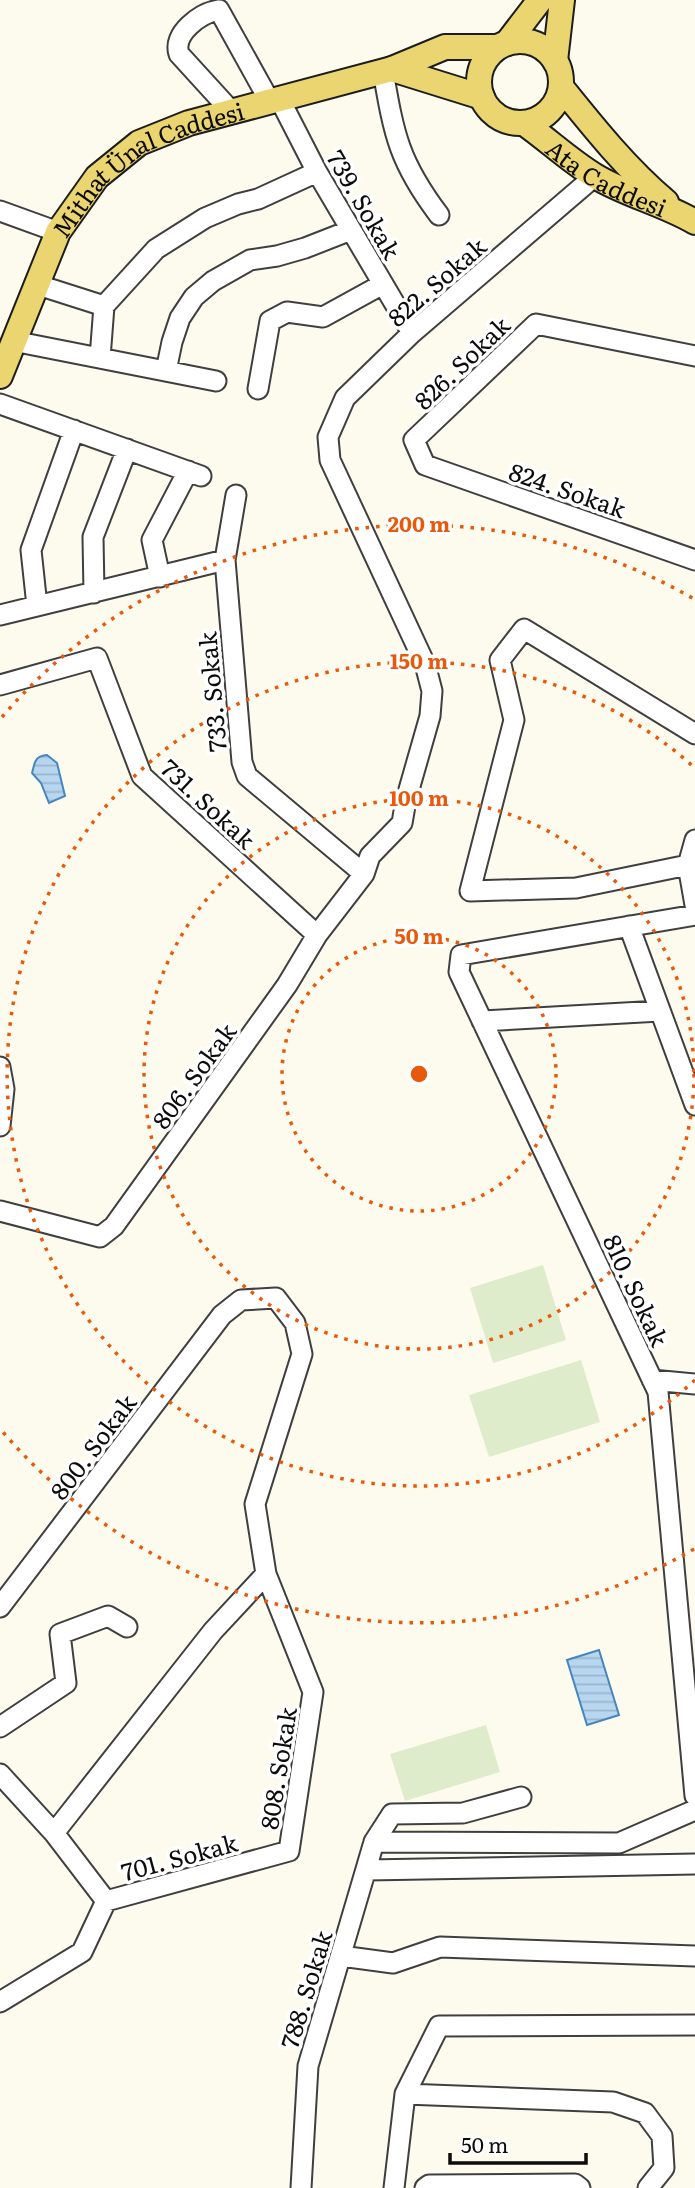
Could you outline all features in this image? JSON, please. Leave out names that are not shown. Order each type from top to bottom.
[{"type":"main road","points":[[503,45],[520,41],[534,44],[546,50],[555,61],[561,87],[557,100],[548,112],[537,119],[524,123],[499,117],[482,97],[480,84],[486,59],[503,45],[540,0]]},
{"type":"main road","points":[[555,61],[562,0]]},
{"type":"main road","name":"Mithat Ünal Caddesi","points":[[0,376],[58,232],[97,177],[139,143],[189,123],[387,69],[445,47],[503,45]]},
{"type":"main road","points":[[387,69],[482,97]]},
{"type":"main road","points":[[561,87],[639,179],[688,218]]},
{"type":"main road","name":"Ata Caddesi","points":[[524,123],[595,176],[643,200],[688,218]]},
{"type":"street","name":"739. Sokak","points":[[231,111],[177,49],[179,37],[201,17],[219,10],[412,333]]},
{"type":"street","points":[[387,69],[390,114],[402,155],[420,190],[439,215]]},
{"type":"street","points":[[100,358],[104,306],[156,249],[205,218],[258,199],[317,172]]},
{"type":"street","name":"822. Sokak","points":[[328,437],[345,398],[412,333],[595,176]]},
{"type":"street","points":[[0,211],[58,232]]},
{"type":"street","points":[[166,371],[180,318],[194,298],[213,281],[250,260],[296,251],[351,230]]},
{"type":"street","points":[[35,284],[104,306]]},
{"type":"street","points":[[258,389],[270,321],[287,312],[323,317],[383,284]]},
{"type":"street","name":"826. Sokak","points":[[425,465],[414,440],[536,324],[695,356]]},
{"type":"street","points":[[13,341],[216,381]]},
{"type":"street","points":[[0,404],[194,474],[152,540],[160,577]]},
{"type":"street","points":[[37,606],[31,550],[74,430]]},
{"type":"street","name":"806. Sokak","points":[[0,1211],[100,1237],[114,1226],[287,985],[317,935],[364,874],[370,856],[402,823],[430,716],[432,691],[425,664],[330,460],[328,437]]},
{"type":"street","points":[[94,593],[93,537],[127,449]]},
{"type":"street","name":"824. Sokak","points":[[425,465],[695,560]]},
{"type":"street","name":"733. Sokak","points":[[236,495],[225,560],[242,762],[247,776],[364,874]]},
{"type":"street","points":[[0,615],[225,560]]},
{"type":"street","points":[[688,865],[576,888],[470,891],[514,720],[500,660],[524,629],[695,734]]},
{"type":"street","name":"731. Sokak","points":[[0,685],[97,658],[142,776],[317,935]]},
{"type":"street","points":[[695,839],[688,865],[695,905]]},
{"type":"street","points":[[695,915],[629,926],[695,1104]]},
{"type":"street","name":"810. Sokak","points":[[629,926],[461,955],[459,972],[658,1392],[695,1796]]},
{"type":"street","points":[[482,1021],[660,1011]]},
{"type":"street","points":[[0,1067],[4,1089],[0,1126]]},
{"type":"street","name":"800. Sokak","points":[[0,1607],[222,1315],[241,1300],[276,1298],[295,1323],[302,1354],[255,1504],[266,1574]]},
{"type":"street","points":[[652,1380],[695,1384]]},
{"type":"street","points":[[54,1833],[214,1631],[266,1574]]},
{"type":"street","name":"808. Sokak","points":[[266,1574],[313,1692],[289,1851]]},
{"type":"street","points":[[0,1727],[66,1683],[60,1633],[108,1616],[127,1627]]},
{"type":"street","points":[[0,1774],[54,1833],[106,1901]]},
{"type":"street","name":"788. Sokak","points":[[301,2188],[308,2066],[373,1842],[392,1814],[463,1813],[521,1797]]},
{"type":"street","points":[[373,1842],[619,1843],[695,1810]]},
{"type":"street","name":"701. Sokak","points":[[0,2002],[82,1952],[106,1901],[289,1851]]},
{"type":"street","points":[[367,1870],[695,1864]]},
{"type":"street","points":[[341,1956],[393,1963],[440,1947],[695,1956]]},
{"type":"street","points":[[394,2188],[405,2094],[439,2026],[695,2025]]},
{"type":"street","points":[[405,2094],[613,2102],[645,2113],[662,2136],[664,2168],[648,2188]]},
{"type":"street","points":[[425,2188],[575,2184],[580,2188]]},
{"type":"green space","points":[[543,1265],[566,1340],[493,1363],[470,1288]]},
{"type":"green space","points":[[581,1360],[600,1422],[489,1457],[469,1395]]},
{"type":"green space","points":[[486,1725],[500,1772],[405,1801],[390,1754]]},
{"type":"water","points":[[47,755],[57,763],[65,796],[49,803],[41,783],[32,773],[37,758]]},
{"type":"water","points":[[599,1650],[619,1715],[587,1725],[567,1660]]}]
